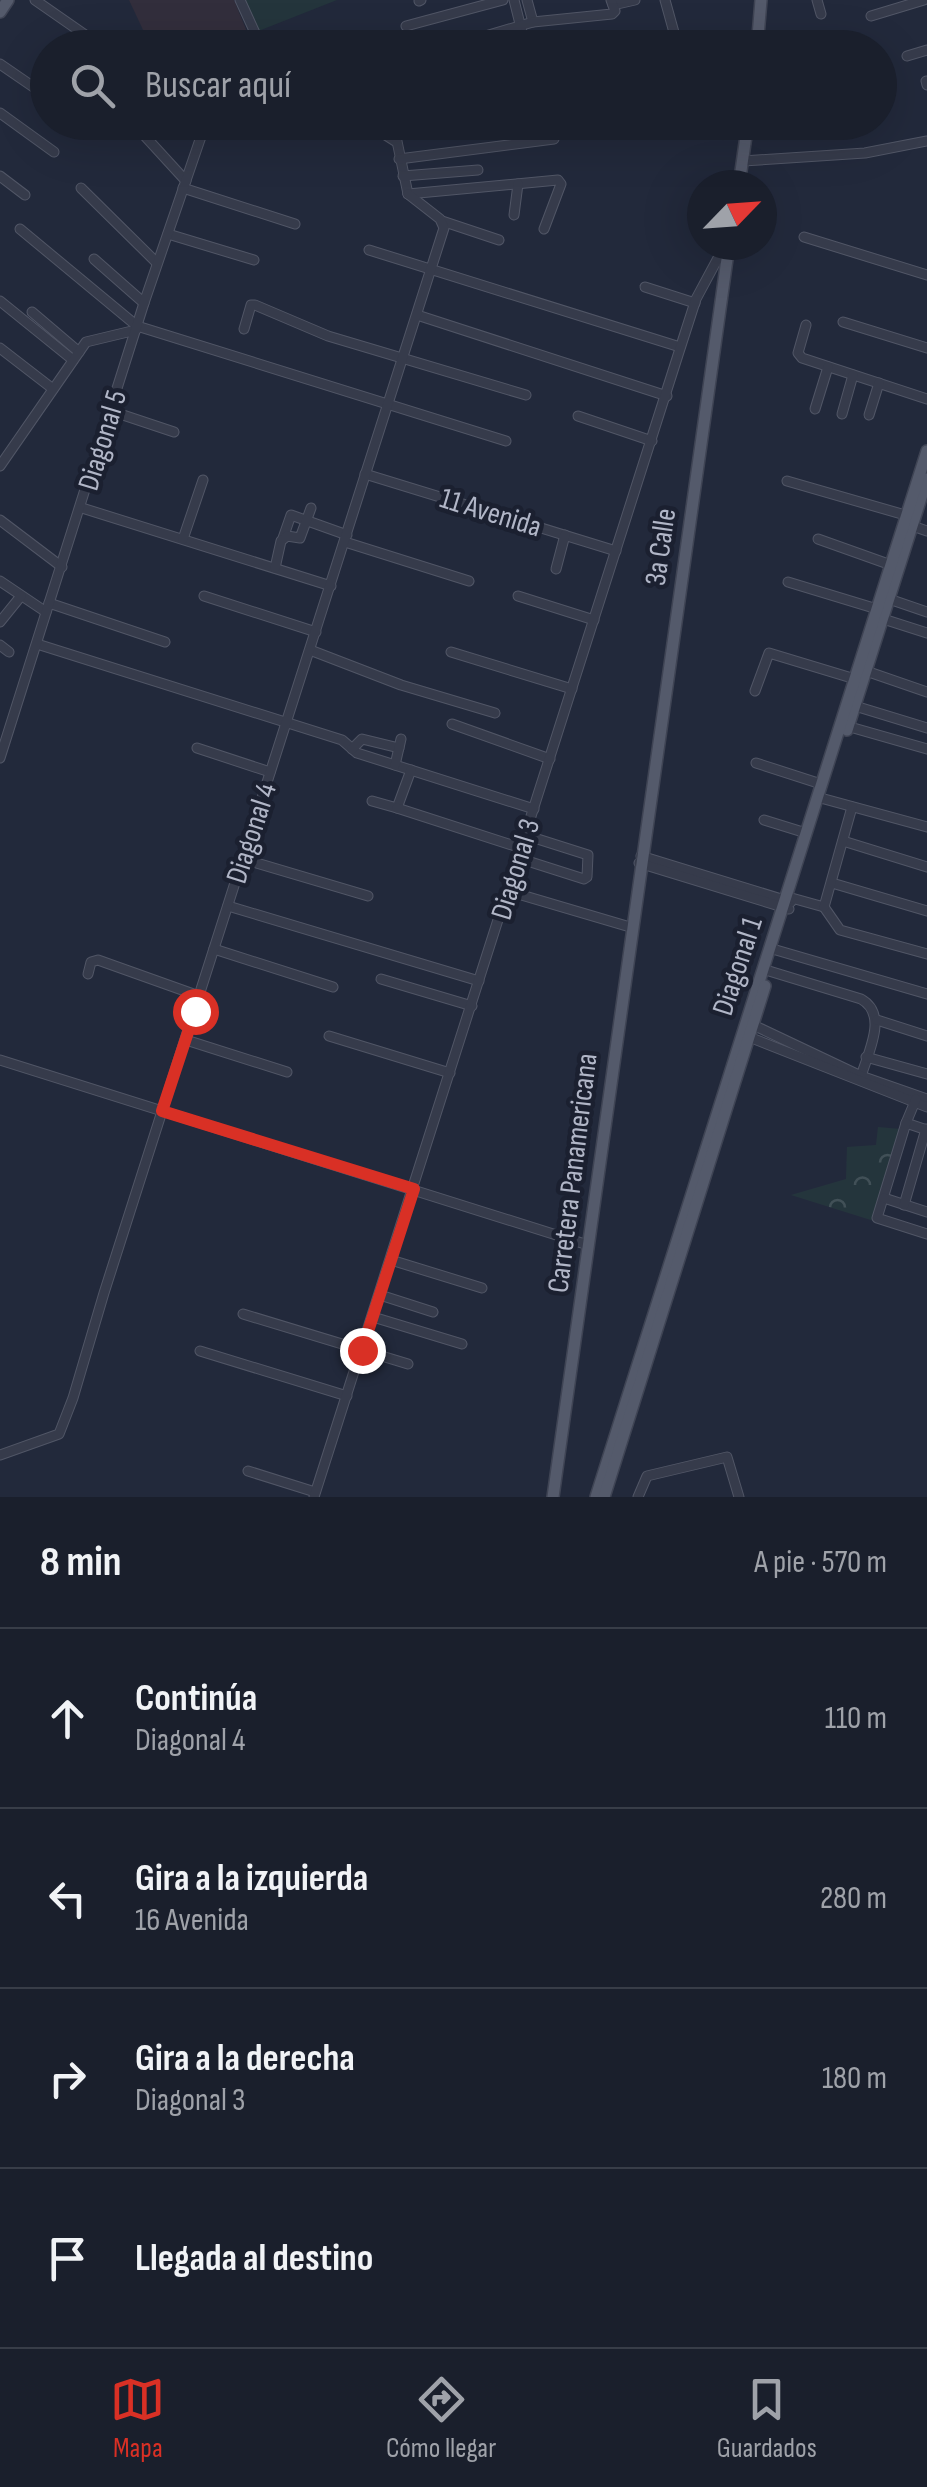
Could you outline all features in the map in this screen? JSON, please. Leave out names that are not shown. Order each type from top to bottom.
[{"type":"main road","points":[[758,30],[761,0]]},
{"type":"main road","points":[[742,170],[746,140]]},
{"type":"main road","name":"3a Calle","points":[[640,859],[725,260]]},
{"type":"main road","name":"Diagonal 1","points":[[604,1497],[844,725],[854,679],[878,614],[889,599],[927,451]]},
{"type":"main road","name":"Diagonal 1","points":[[596,1497],[776,950],[806,832],[866,671],[891,564],[927,482]]},
{"type":"main road","name":"Carretera Panamericana","points":[[552,1497],[640,859]]},
{"type":"street","points":[[35,0],[79,30]]},
{"type":"street","points":[[240,0],[253,30]]},
{"type":"street","points":[[406,26],[503,0]]},
{"type":"street","points":[[514,0],[521,30]]},
{"type":"street","points":[[526,0],[533,22]]},
{"type":"street","points":[[504,30],[533,22],[612,14],[612,2],[636,0]]},
{"type":"street","points":[[665,0],[673,30]]},
{"type":"street","points":[[816,0],[821,14]]},
{"type":"street","points":[[871,16],[924,0]]},
{"type":"street","points":[[907,56],[927,50]]},
{"type":"street","points":[[0,64],[30,85]]},
{"type":"street","points":[[0,113],[30,135]]},
{"type":"street","points":[[37,140],[54,152]]},
{"type":"street","points":[[147,140],[185,185],[294,224]]},
{"type":"street","name":"Diagonal 5","points":[[0,758],[199,140]]},
{"type":"street","points":[[392,140],[408,194],[443,224],[499,240]]},
{"type":"street","points":[[399,160],[547,140]]},
{"type":"street","points":[[743,162],[865,153],[927,140]]},
{"type":"street","points":[[402,176],[478,170]]},
{"type":"street","points":[[0,176],[25,195]]},
{"type":"street","points":[[408,194],[560,182],[544,229]]},
{"type":"street","points":[[514,215],[518,184]]},
{"type":"street","points":[[81,188],[158,263]]},
{"type":"street","name":"Diagonal 4","points":[[0,1454],[55,1436],[61,1431],[73,1398],[443,224]]},
{"type":"street","points":[[20,229],[137,328],[506,441]]},
{"type":"street","points":[[168,234],[254,260]]},
{"type":"street","points":[[804,237],[927,276]]},
{"type":"street","points":[[368,250],[680,347]]},
{"type":"street","points":[[94,259],[144,303]]},
{"type":"street","name":"Diagonal 3","points":[[314,1494],[680,347],[695,303],[719,260]]},
{"type":"street","points":[[645,287],[695,303]]},
{"type":"street","points":[[0,301],[76,356]]},
{"type":"street","points":[[244,328],[253,304],[328,336],[526,396]]},
{"type":"street","points":[[32,312],[76,356]]},
{"type":"street","points":[[417,316],[667,396]]},
{"type":"street","points":[[842,322],[927,348]]},
{"type":"street","points":[[806,324],[798,356],[927,399]]},
{"type":"street","points":[[0,466],[88,341],[137,328]]},
{"type":"street","points":[[0,348],[54,389]]},
{"type":"street","points":[[814,409],[828,367]]},
{"type":"street","points":[[842,414],[853,375]]},
{"type":"street","points":[[868,415],[878,383]]},
{"type":"street","points":[[111,411],[174,432]]},
{"type":"street","points":[[578,416],[652,440]]},
{"type":"street","name":"11 Avenida","points":[[365,474],[616,552]]},
{"type":"street","points":[[183,540],[203,480]]},
{"type":"street","points":[[787,481],[910,520],[927,531]]},
{"type":"street","points":[[82,508],[331,586]]},
{"type":"street","points":[[283,538],[298,540],[311,508]]},
{"type":"street","points":[[274,568],[290,516],[469,581]]},
{"type":"street","points":[[0,520],[62,568]]},
{"type":"street","points":[[556,569],[565,535]]},
{"type":"street","points":[[818,539],[891,564]]},
{"type":"street","points":[[0,581],[48,608],[164,642]]},
{"type":"street","points":[[788,582],[927,632]]},
{"type":"street","points":[[0,622],[21,596]]},
{"type":"street","points":[[204,596],[316,632]]},
{"type":"street","points":[[518,596],[594,620]]},
{"type":"street","points":[[889,599],[927,612]]},
{"type":"street","points":[[37,644],[342,740],[352,749],[396,765],[534,809]]},
{"type":"street","points":[[0,645],[9,652]]},
{"type":"street","points":[[310,650],[401,685],[495,712]]},
{"type":"street","points":[[451,652],[572,689]]},
{"type":"street","points":[[755,691],[769,654],[854,679]]},
{"type":"street","points":[[866,671],[927,692]]},
{"type":"street","points":[[854,706],[927,728]]},
{"type":"street","points":[[452,724],[550,758]]},
{"type":"street","points":[[844,725],[927,749]]},
{"type":"street","points":[[352,749],[362,738],[400,743],[396,765]]},
{"type":"street","points":[[197,748],[270,772]]},
{"type":"street","points":[[756,763],[822,784]]},
{"type":"street","points":[[396,808],[411,770]]},
{"type":"street","points":[[821,798],[927,827]]},
{"type":"street","points":[[372,802],[586,878],[588,855],[525,835]]},
{"type":"street","points":[[824,907],[852,807]]},
{"type":"street","points":[[764,820],[806,832]]},
{"type":"street","points":[[844,842],[927,867]]},
{"type":"street","points":[[243,858],[368,896]]},
{"type":"street","points":[[640,859],[788,902],[824,907],[840,930],[927,954]]},
{"type":"street","points":[[832,884],[927,910]]},
{"type":"street","points":[[508,892],[630,927]]},
{"type":"street","points":[[228,906],[479,981]]},
{"type":"street","points":[[214,949],[333,987]]},
{"type":"street","points":[[776,950],[927,994]]},
{"type":"street","points":[[88,974],[91,962],[98,960],[200,996]]},
{"type":"street","points":[[769,971],[867,1002],[877,1020],[927,1036]]},
{"type":"street","points":[[381,979],[472,1006]]},
{"type":"street","points":[[860,1080],[877,1020]]},
{"type":"street","points":[[748,1030],[860,1080],[919,1100],[927,1108]]},
{"type":"street","points":[[329,1036],[450,1073]]},
{"type":"street","points":[[186,1040],[287,1072]]},
{"type":"street","points":[[866,1057],[927,1074]]},
{"type":"street","points":[[0,1060],[588,1245]]},
{"type":"street","points":[[919,1100],[906,1123],[878,1218],[927,1234]]},
{"type":"street","points":[[904,1204],[927,1129],[906,1123]]},
{"type":"street","points":[[914,1169],[927,1173]]},
{"type":"street","points":[[884,1198],[927,1212]]},
{"type":"street","points":[[391,1260],[482,1288]]},
{"type":"street","points":[[380,1295],[433,1312]]},
{"type":"street","points":[[243,1314],[408,1364]]},
{"type":"street","points":[[373,1317],[462,1344]]},
{"type":"street","points":[[200,1351],[347,1396]]},
{"type":"street","points":[[638,1497],[647,1476],[727,1458],[739,1497]]},
{"type":"street","points":[[248,1472],[314,1494]]},
{"type":"shaded area","points":[[129,0],[234,0],[246,30],[143,30]]},
{"type":"green space","points":[[238,0],[337,0],[261,30],[249,30]]},
{"type":"green space","points":[[878,1127],[900,1129],[874,1221],[791,1195],[846,1179],[847,1147],[876,1145]]},
{"type":"route","points":[[195,1011],[162,1111],[414,1189],[362,1350]]}]
